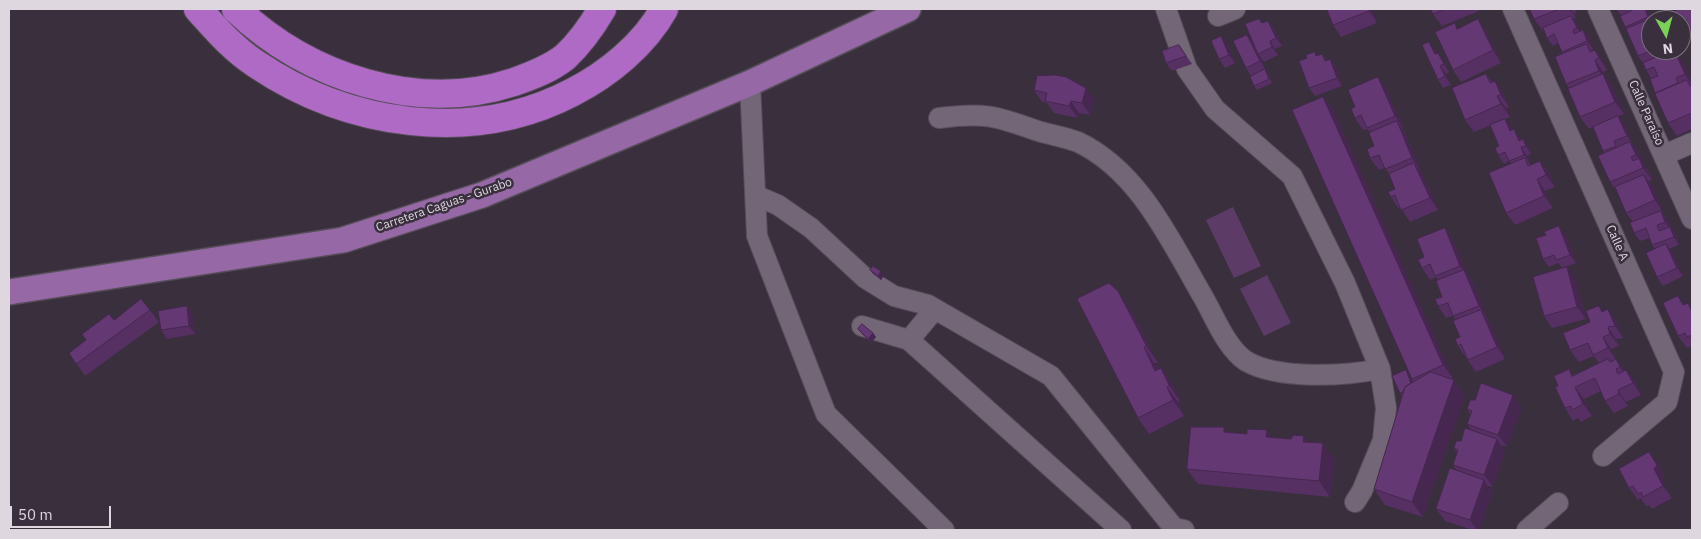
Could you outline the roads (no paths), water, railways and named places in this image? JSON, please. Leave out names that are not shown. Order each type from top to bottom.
[{"type":"highway","points":[[198,9],[223,37],[255,64],[295,86],[329,102],[367,113],[400,121],[427,123],[465,122],[501,117],[532,110],[563,98],[609,70],[630,51],[664,9]]},
{"type":"highway","points":[[236,9],[290,51],[322,68],[352,80],[386,89],[419,92],[478,90],[531,76],[564,57],[580,41],[602,9]]},
{"type":"main road","name":"Carretera Caguas - Gurabo","points":[[9,292],[343,240],[482,195],[750,83],[908,9]]},
{"type":"street","points":[[1166,9],[1187,69],[1216,109],[1292,176],[1345,282],[1380,369],[1386,408],[1383,440],[1362,492],[1355,502]]},
{"type":"street","name":"Calle A","points":[[1513,9],[1674,372],[1667,402],[1603,456]]},
{"type":"street","name":"Calle Paraíso","points":[[1598,9],[1692,219]]},
{"type":"street","points":[[750,83],[757,196],[757,236],[826,414],[944,530]]},
{"type":"street","points":[[939,118],[971,114],[1004,118],[1076,141],[1105,159],[1138,193],[1162,225],[1230,343],[1246,360],[1270,369],[1315,375],[1357,374],[1380,369]]},
{"type":"street","points":[[1664,155],[1692,143]]},
{"type":"street","points":[[757,196],[778,205],[811,228],[865,278],[894,296],[928,305],[1052,376],[1174,528],[1184,530]]},
{"type":"street","points":[[909,340],[935,310]]},
{"type":"street","points":[[862,326],[909,340],[1121,530]]},
{"type":"street","points":[[1527,530],[1558,503]]}]
